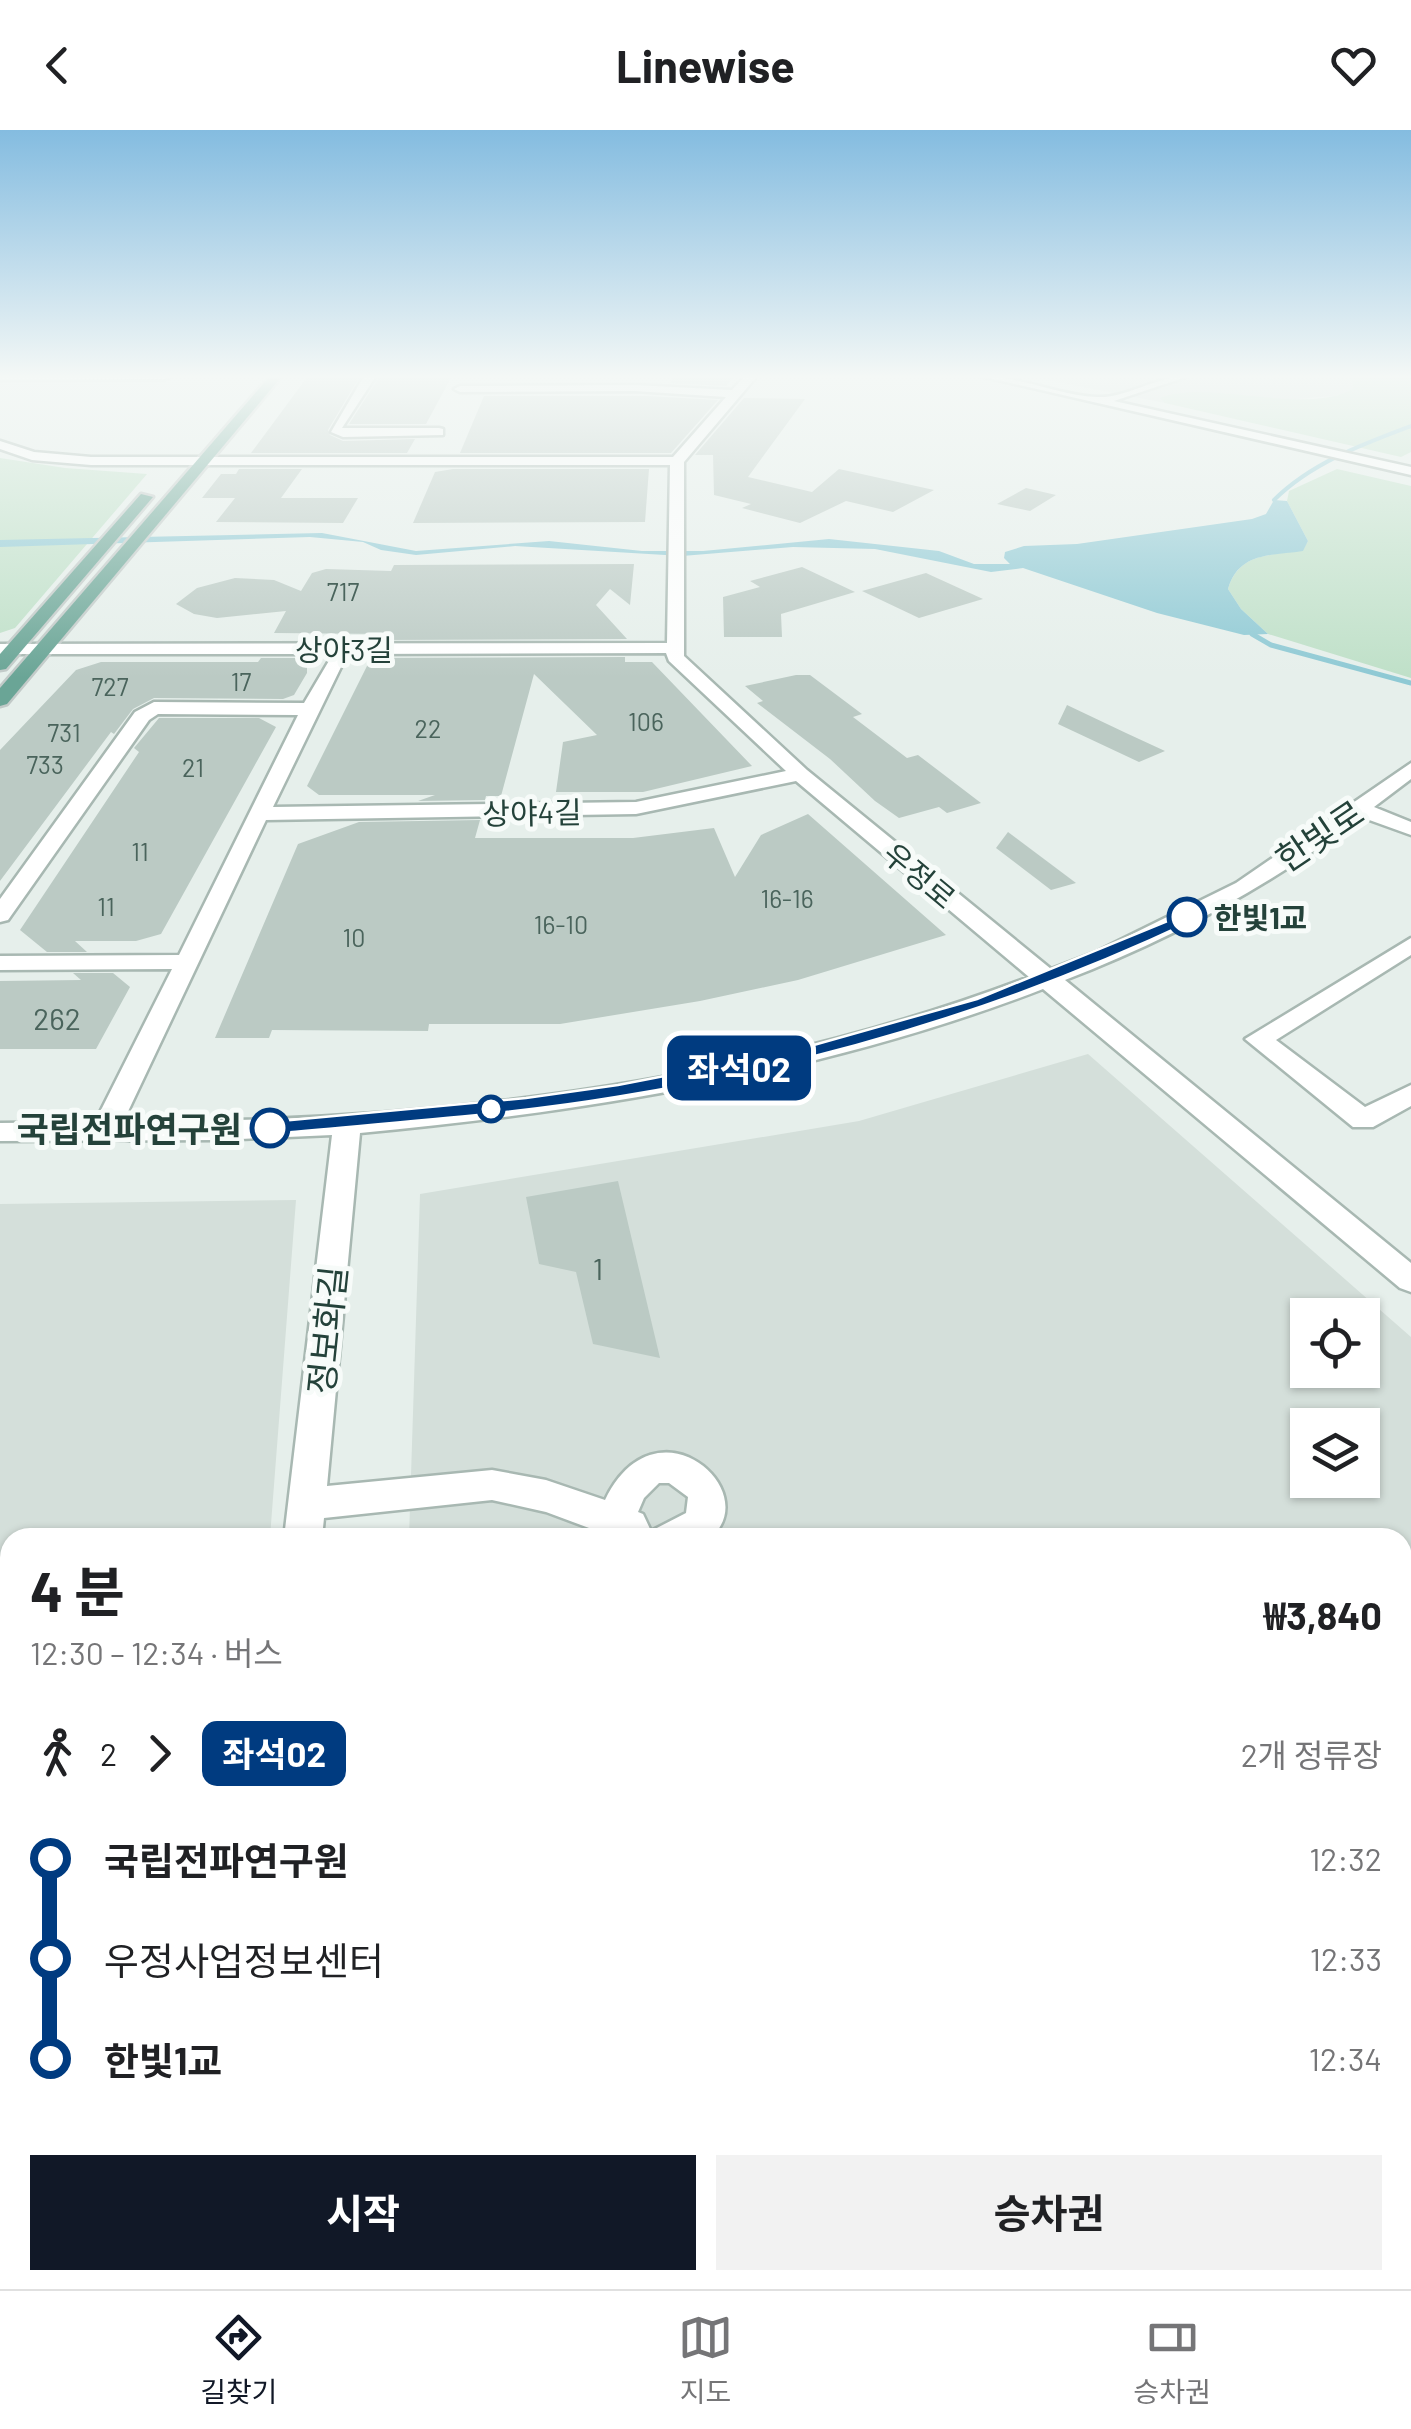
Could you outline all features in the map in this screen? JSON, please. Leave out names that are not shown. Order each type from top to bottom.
[{"type":"main road","points":[[0,700],[190,477]]},
{"type":"main road","points":[[0,665],[8,649],[158,486]]},
{"type":"street","points":[[672,648],[677,477]]},
{"type":"street","name":"상야3길","points":[[8,649],[672,648]]},
{"type":"street","name":"우정로","points":[[672,648],[690,674],[800,774],[1411,1280]]},
{"type":"street","points":[[105,1131],[310,709],[334,663],[346,649]]},
{"type":"street","points":[[0,915],[142,716],[154,708],[310,709]]},
{"type":"street","name":"한빛로","points":[[0,1132],[221,1131],[347,1122],[618,1091],[790,1057],[918,1024],[1119,950],[1221,900],[1359,809],[1411,769]]},
{"type":"street","name":"상야4길","points":[[260,814],[636,808],[703,798],[800,774]]},
{"type":"street","points":[[1359,809],[1411,828]]},
{"type":"street","points":[[1411,945],[1258,1039],[1363,1120],[1411,1094]]},
{"type":"street","points":[[0,964],[189,962]]},
{"type":"street","name":"정보화길","points":[[304,1521],[347,1122]]},
{"type":"street","points":[[626,1528],[625,1490],[646,1470],[669,1466],[690,1474],[707,1492],[703,1521],[694,1528]]},
{"type":"street","points":[[304,1521],[492,1485],[546,1496],[624,1528]]},
{"type":"shaded area","points":[[1088,1054],[1366,1298],[1290,1298],[1290,1388],[1380,1388],[1380,1310],[1411,1337],[1411,1528],[409,1528],[420,1194],[859,1121]]},
{"type":"shaded area","name":"국립전파연구원","points":[[296,1200],[271,1528],[0,1528],[0,1204]]},
{"type":"green space","points":[[0,477],[145,477],[15,628],[0,633]]},
{"type":"green space","points":[[1320,477],[1371,477],[1411,486],[1411,678],[1268,634],[1241,609],[1228,589],[1240,568],[1257,558],[1303,550],[1308,541],[1287,501],[1289,491]]},
{"type":"water","points":[[1274,500],[1287,501],[1308,541],[1303,551],[1248,562],[1233,577],[1228,589],[1241,609],[1268,634],[1244,635],[1157,613],[1023,568],[991,572],[875,549],[793,547],[682,556],[515,546],[416,555],[381,550],[363,542],[310,537],[0,547],[0,540],[322,533],[416,551],[549,541],[642,551],[703,551],[829,539],[939,551],[974,564],[1010,564],[1004,558],[1005,552],[1024,546],[1077,544],[1252,519],[1266,514]]},
{"type":"building","points":[[219,477],[296,477],[281,498],[358,498],[343,523],[216,522],[235,498],[202,498]]},
{"type":"building","points":[[433,477],[648,477],[645,522],[413,523]]},
{"type":"building","points":[[714,477],[748,477],[812,492],[830,477],[874,477],[934,490],[893,512],[846,501],[800,523],[742,508],[751,504],[714,495]]},
{"type":"building","points":[[1026,488],[1056,495],[1030,511],[997,504]]},
{"type":"building","points":[[634,564],[630,605],[610,589],[596,605],[627,639],[380,640],[383,634],[274,633],[286,611],[217,618],[194,614],[176,604],[197,588],[235,578],[274,580],[301,591],[312,573],[326,569],[391,571],[394,565]]},
{"type":"building","points":[[802,567],[855,592],[781,614],[782,637],[724,637],[723,597],[760,587],[750,581]]},
{"type":"building","points":[[926,573],[983,599],[919,618],[862,591]]},
{"type":"building","points":[[625,657],[625,662],[652,662],[752,766],[643,792],[556,792],[563,742],[597,735],[534,674],[501,796],[486,796],[485,800],[418,801],[435,795],[319,795],[307,786],[371,658]]},
{"type":"building","points":[[261,658],[296,658],[307,664],[307,673],[294,695],[283,699],[154,698],[133,709],[114,734],[111,732],[0,881],[0,750],[76,670],[101,662],[258,662]]},
{"type":"building","points":[[810,675],[862,714],[853,717],[907,758],[918,755],[981,803],[947,813],[939,807],[899,818],[757,703],[763,701],[745,686]]},
{"type":"building","points":[[1067,705],[1165,751],[1139,762],[1058,724]]},
{"type":"building","points":[[159,718],[259,718],[276,727],[161,934],[136,941],[75,941],[87,952],[47,952],[20,930],[139,752],[134,748]]},
{"type":"building","points":[[808,814],[946,935],[798,980],[560,1024],[429,1024],[428,1031],[272,1030],[269,1038],[215,1038],[298,844],[359,822],[480,820],[475,838],[633,838],[714,828],[735,877],[761,835]]},
{"type":"building","points":[[1008,832],[1076,883],[1051,890],[996,848]]},
{"type":"building","points":[[73,973],[113,973],[130,987],[96,1049],[0,1049],[0,981],[81,980]]},
{"type":"building","points":[[618,1181],[660,1358],[593,1344],[576,1272],[539,1264],[526,1197]]},
{"type":"waterway","points":[[1274,500],[1302,477]]},
{"type":"waterway","points":[[1252,634],[1271,645],[1411,683]]},
{"type":"bus line","name":"좌석02","points":[[270,1128],[526,1104],[618,1091],[790,1057],[983,1003],[1119,950],[1187,917]]},
{"type":"place","name":"한빛1교","points":[[1187,917]]},
{"type":"place","name":"국립전파연구원","points":[[270,1128]]}]
